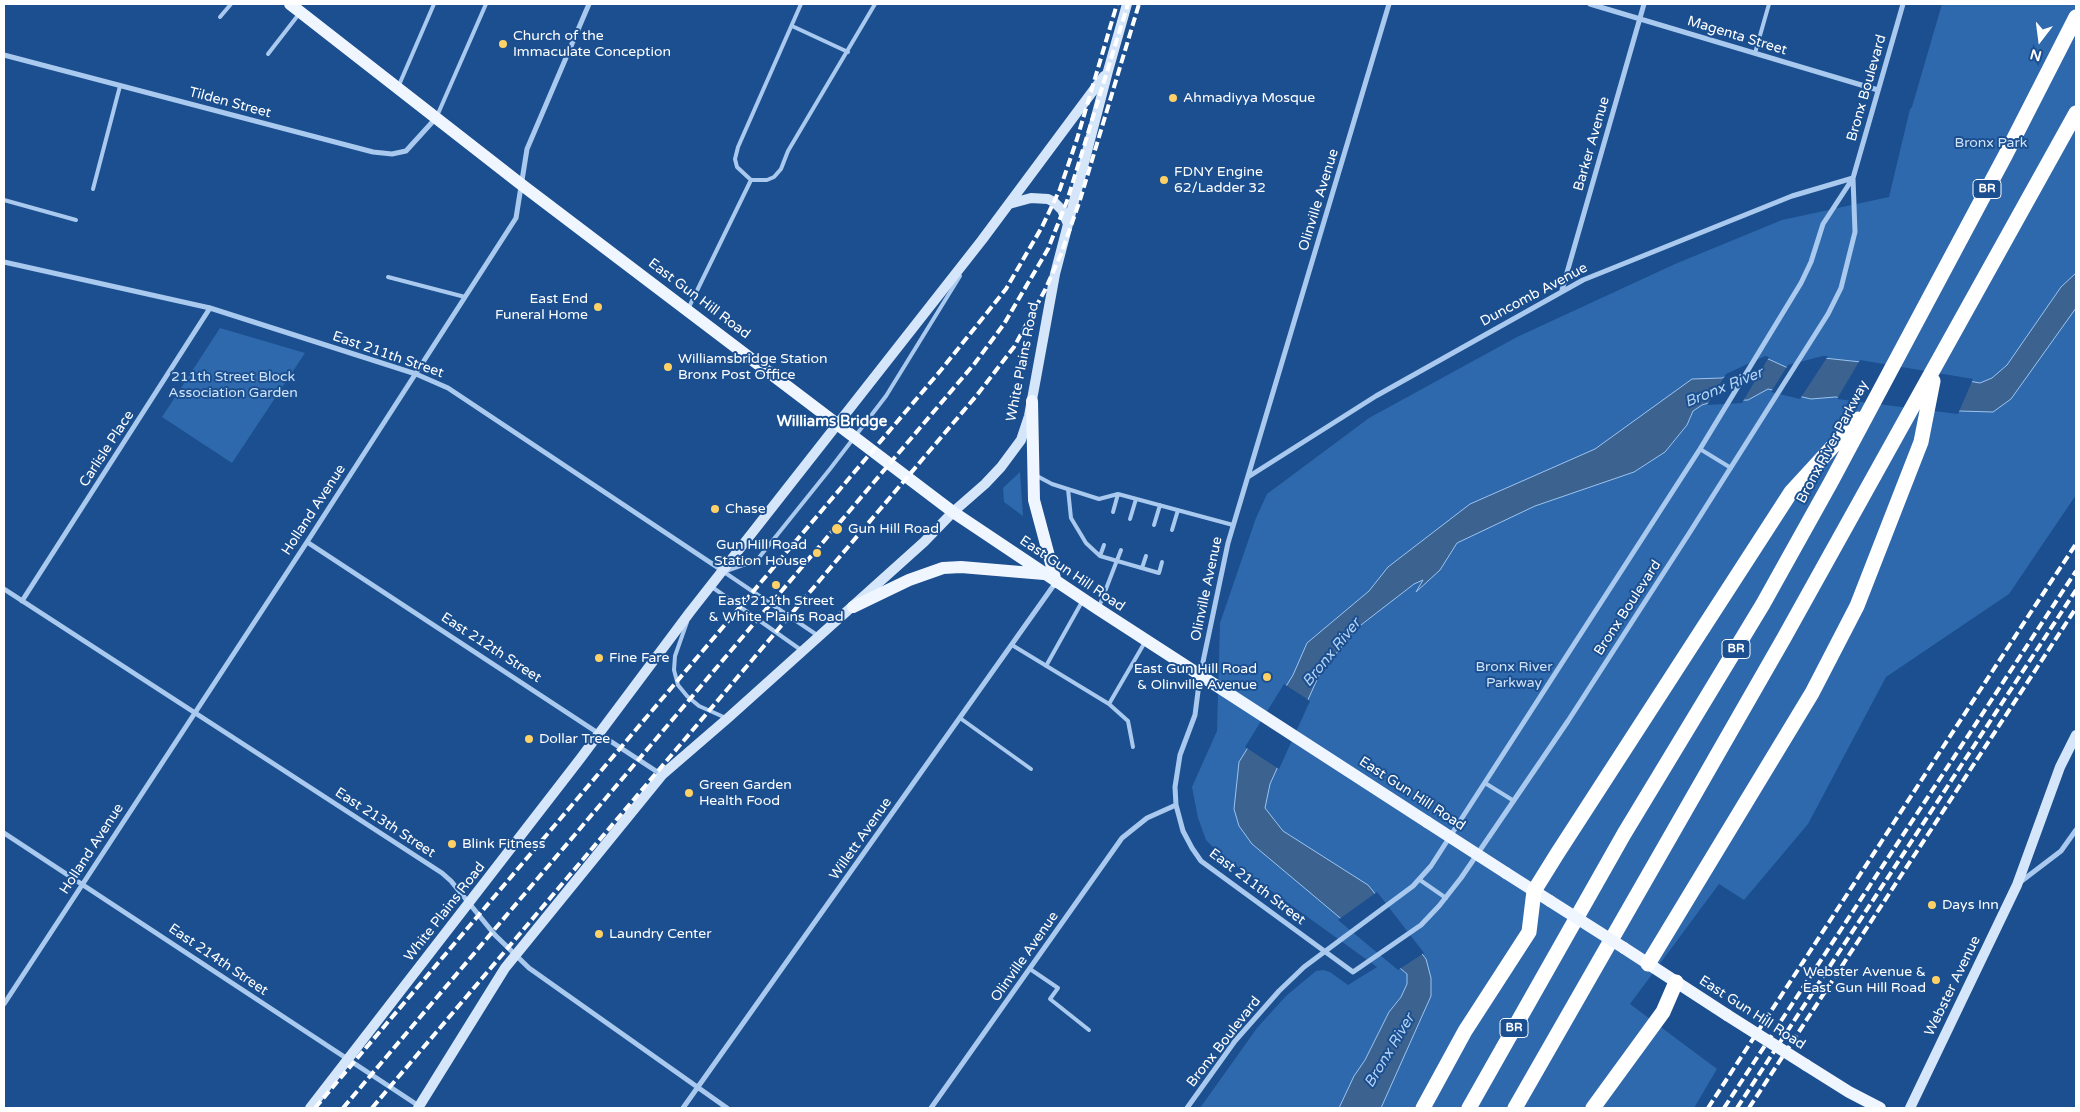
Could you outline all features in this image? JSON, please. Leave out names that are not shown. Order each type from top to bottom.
[{"type":"highway","name":"Bronx River Parkway","points":[[1469,1108],[1624,834],[1763,604],[1831,482],[2005,156],[2076,17]]},
{"type":"highway","name":"BR","points":[[1515,1108],[1894,442],[2076,113]]},
{"type":"highway","points":[[1648,964],[1812,693],[1857,606],[1921,442],[1936,366]]},
{"type":"highway","points":[[1423,1108],[1465,1031],[1529,932],[1534,890],[1791,492],[1872,404]]},
{"type":"highway","points":[[1593,1108],[1663,1012],[1676,982]]},
{"type":"main road","name":"East Gun Hill Road","points":[[290,4],[522,184],[953,512],[1056,582],[1246,706],[1727,1015],[1849,1092],[1880,1108]]},
{"type":"main road","name":"White Plains Road","points":[[419,1107],[488,993],[514,955],[662,775],[924,542],[953,512],[985,484],[1021,440],[1032,401],[1050,295],[1127,4]]},
{"type":"main road","name":"White Plains Road","points":[[310,1108],[348,1061],[690,612],[724,572],[982,240],[1108,72]]},
{"type":"main road","points":[[1009,204],[1031,198],[1054,202],[1062,210],[1068,225]]},
{"type":"main road","points":[[1032,401],[1032,474],[1036,513],[1056,582]]},
{"type":"main road","points":[[853,607],[914,577],[943,568],[961,567],[1045,574]]},
{"type":"main road","name":"Webster Avenue","points":[[1910,1108],[2017,885],[2060,767],[2076,735]]},
{"type":"street","name":"Holland Avenue","points":[[4,1004],[307,542],[516,218],[527,149],[589,4]]},
{"type":"street","name":"Olinville Avenue","points":[[932,1108],[1122,838],[1147,818],[1176,805],[1177,767],[1195,715],[1200,676],[1233,525],[1390,4]]},
{"type":"street","name":"Magenta Street","points":[[1590,4],[1878,90]]},
{"type":"street","name":"Barker Avenue","points":[[1562,290],[1644,4]]},
{"type":"street","name":"Bronx Boulevard","points":[[1187,1108],[1226,1053],[1257,1014],[1291,979],[1325,951],[1420,880],[1485,783],[1700,449],[1811,262],[1823,224],[1853,178],[1903,4]]},
{"type":"street","name":"Tilden Street","points":[[4,55],[373,152],[392,154],[406,151],[437,117]]},
{"type":"street","name":"Duncomb Avenue","points":[[1248,477],[1376,396],[1562,290],[1606,270],[1792,196],[1853,178]]},
{"type":"street","name":"Bronx Boulevard","points":[[1325,951],[1352,972],[1421,925],[1446,898],[1514,801],[1731,468],[1828,314],[1841,288],[1855,232],[1853,178]]},
{"type":"street","name":"East 211th Street","points":[[4,262],[210,308],[416,374],[448,388],[724,572]]},
{"type":"street","name":"Carlisle Place","points":[[22,601],[210,308]]},
{"type":"street","name":"East 212th Street","points":[[307,542],[662,775]]},
{"type":"street","name":"Willett Avenue","points":[[684,1108],[1056,582]]},
{"type":"street","name":"East 213th Street","points":[[4,589],[442,873],[514,955],[542,979],[726,1108]]},
{"type":"street","name":"East 211th Street","points":[[1176,805],[1187,839],[1201,861],[1325,951]]},
{"type":"street","points":[[2017,885],[2061,851],[2076,830]]},
{"type":"street","name":"East 214th Street","points":[[4,832],[419,1107]]},
{"type":"lane","points":[[220,17],[230,4]]},
{"type":"lane","points":[[398,87],[434,4]]},
{"type":"lane","points":[[437,117],[486,4]]},
{"type":"lane","points":[[802,4],[738,147],[735,159],[736,168],[751,180],[767,180],[774,177],[781,169],[788,151],[875,4]]},
{"type":"lane","points":[[1755,53],[1770,4]]},
{"type":"lane","points":[[268,54],[301,12]]},
{"type":"lane","points":[[792,26],[848,52]]},
{"type":"lane","points":[[93,189],[120,86]]},
{"type":"lane","points":[[688,309],[751,180]]},
{"type":"lane","points":[[4,200],[76,220]]},
{"type":"lane","name":"White Plains Road","points":[[724,572],[758,560],[890,391],[982,240]]},
{"type":"lane","points":[[388,277],[465,297]]},
{"type":"lane","points":[[1700,449],[1731,468]]},
{"type":"lane","points":[[1032,474],[1052,484],[1098,498],[1118,494],[1233,525]]},
{"type":"lane","points":[[1068,489],[1071,518],[1086,543],[1100,556],[1159,573],[1162,562]]},
{"type":"lane","points":[[1113,512],[1118,494]]},
{"type":"lane","points":[[1130,518],[1136,499]]},
{"type":"lane","points":[[1154,525],[1160,505]]},
{"type":"lane","points":[[1172,530],[1178,510]]},
{"type":"lane","points":[[1100,556],[1104,545]]},
{"type":"lane","points":[[1098,609],[1121,550]]},
{"type":"lane","points":[[1142,568],[1146,556]]},
{"type":"lane","name":"East 211th Street","points":[[724,572],[819,637]]},
{"type":"lane","points":[[712,586],[803,651]]},
{"type":"lane","points":[[1046,666],[1084,600]]},
{"type":"lane","name":"White Plains Road","points":[[690,612],[675,656],[676,678],[682,690],[693,701],[704,709],[728,718]]},
{"type":"lane","points":[[1109,704],[1146,640]]},
{"type":"lane","points":[[1012,645],[1109,704],[1128,721],[1133,747]]},
{"type":"lane","points":[[960,718],[1031,769]]},
{"type":"lane","points":[[1485,783],[1514,801]]},
{"type":"lane","points":[[1420,880],[1446,898]]},
{"type":"lane","points":[[1030,969],[1058,988],[1050,999],[1088,1030]]},
{"type":"green space","name":"Bronx River Parkway","points":[[1942,4],[2076,4],[2076,495],[2009,594],[1886,677],[1808,824],[1744,900],[1719,884],[1630,1004],[1717,1069],[1694,1108],[1200,1108],[1257,1028],[1286,996],[1316,971],[1330,972],[1348,985],[1377,967],[1220,854],[1206,840],[1198,818],[1192,787],[1217,731],[1220,623],[1256,518],[1267,494],[1369,418],[1517,337],[1675,264],[1782,220],[1889,197],[1910,109]]},
{"type":"green space","name":"211th Street Block Association Garden","points":[[220,328],[305,353],[232,463],[162,417]]},
{"type":"green space","points":[[1020,472],[1023,516],[1004,502],[1003,488]]},
{"type":"water","name":"Bronx River","points":[[2076,273],[2076,308],[2011,399],[1993,412],[1959,411],[1835,397],[1811,399],[1768,389],[1748,400],[1715,401],[1702,405],[1693,411],[1687,425],[1665,452],[1634,472],[1535,506],[1457,543],[1440,570],[1416,592],[1423,580],[1414,584],[1357,628],[1320,673],[1270,784],[1265,808],[1283,831],[1368,885],[1426,959],[1431,978],[1431,996],[1381,1108],[1339,1108],[1389,1012],[1401,997],[1407,984],[1407,974],[1252,844],[1239,826],[1234,809],[1239,762],[1293,675],[1307,643],[1369,591],[1388,567],[1470,504],[1595,449],[1692,379],[1722,378],[1766,358],[1788,368],[1824,358],[1861,362],[1980,383],[1992,378],[2007,365],[2061,287]]},
{"type":"pier","points":[[1765,356],[1769,357],[1742,403],[1707,405],[1726,374]]},
{"type":"pier","points":[[1828,356],[1800,399],[1771,392],[1788,365]]},
{"type":"pier","points":[[1860,360],[1973,379],[1958,414],[1837,399]]},
{"type":"pier","points":[[1284,684],[1310,701],[1279,769],[1245,747]]},
{"type":"pier","points":[[1377,892],[1424,953],[1398,970],[1338,920]]},
{"type":"railway","points":[[315,1108],[941,370],[1006,289],[1042,227],[1060,189],[1077,139],[1117,4]]},
{"type":"railway","points":[[343,1108],[975,363],[1004,324],[1048,249],[1067,201],[1128,4]]},
{"type":"railway","points":[[372,1108],[977,395],[1014,347],[1045,290],[1061,254],[1080,200],[1139,4]]},
{"type":"railway","points":[[1708,1108],[2076,544]]},
{"type":"railway","points":[[1724,1108],[2076,571]]},
{"type":"railway","points":[[1737,1108],[2076,590]]},
{"type":"railway","points":[[1749,1108],[2076,608]]},
{"type":"place","name":"Church of the Immaculate Conception","points":[[503,44]]},
{"type":"place","name":"Ahmadiyya Mosque","points":[[1173,98]]},
{"type":"place","name":"FDNY Engine 62/Ladder 32","points":[[1164,180]]},
{"type":"place","name":"East End Funeral Home","points":[[598,307]]},
{"type":"place","name":"Williamsbridge Station Bronx Post Office","points":[[668,367]]},
{"type":"place","name":"Chase","points":[[715,509]]},
{"type":"place","name":"Gun Hill Road","points":[[837,529]]},
{"type":"place","name":"Gun Hill Road Station House","points":[[817,553]]},
{"type":"place","name":"East 211th Street & White Plains Road","points":[[776,585]]},
{"type":"place","name":"Fine Fare","points":[[599,658]]},
{"type":"place","name":"East Gun Hill Road & Olinville Avenue","points":[[1267,677]]},
{"type":"place","name":"Dollar Tree","points":[[529,739]]},
{"type":"place","name":"Green Garden Health Food","points":[[689,793]]},
{"type":"place","name":"Blink Fitness","points":[[452,844]]},
{"type":"place","name":"Days Inn","points":[[1932,905]]},
{"type":"place","name":"Laundry Center","points":[[599,934]]},
{"type":"place","name":"Webster Avenue & East Gun Hill Road","points":[[1936,980]]},
{"type":"district","name":"Williams Bridge","points":[[832,422]]},
{"type":"park label","name":"Bronx Park","points":[[1991,143]]}]
